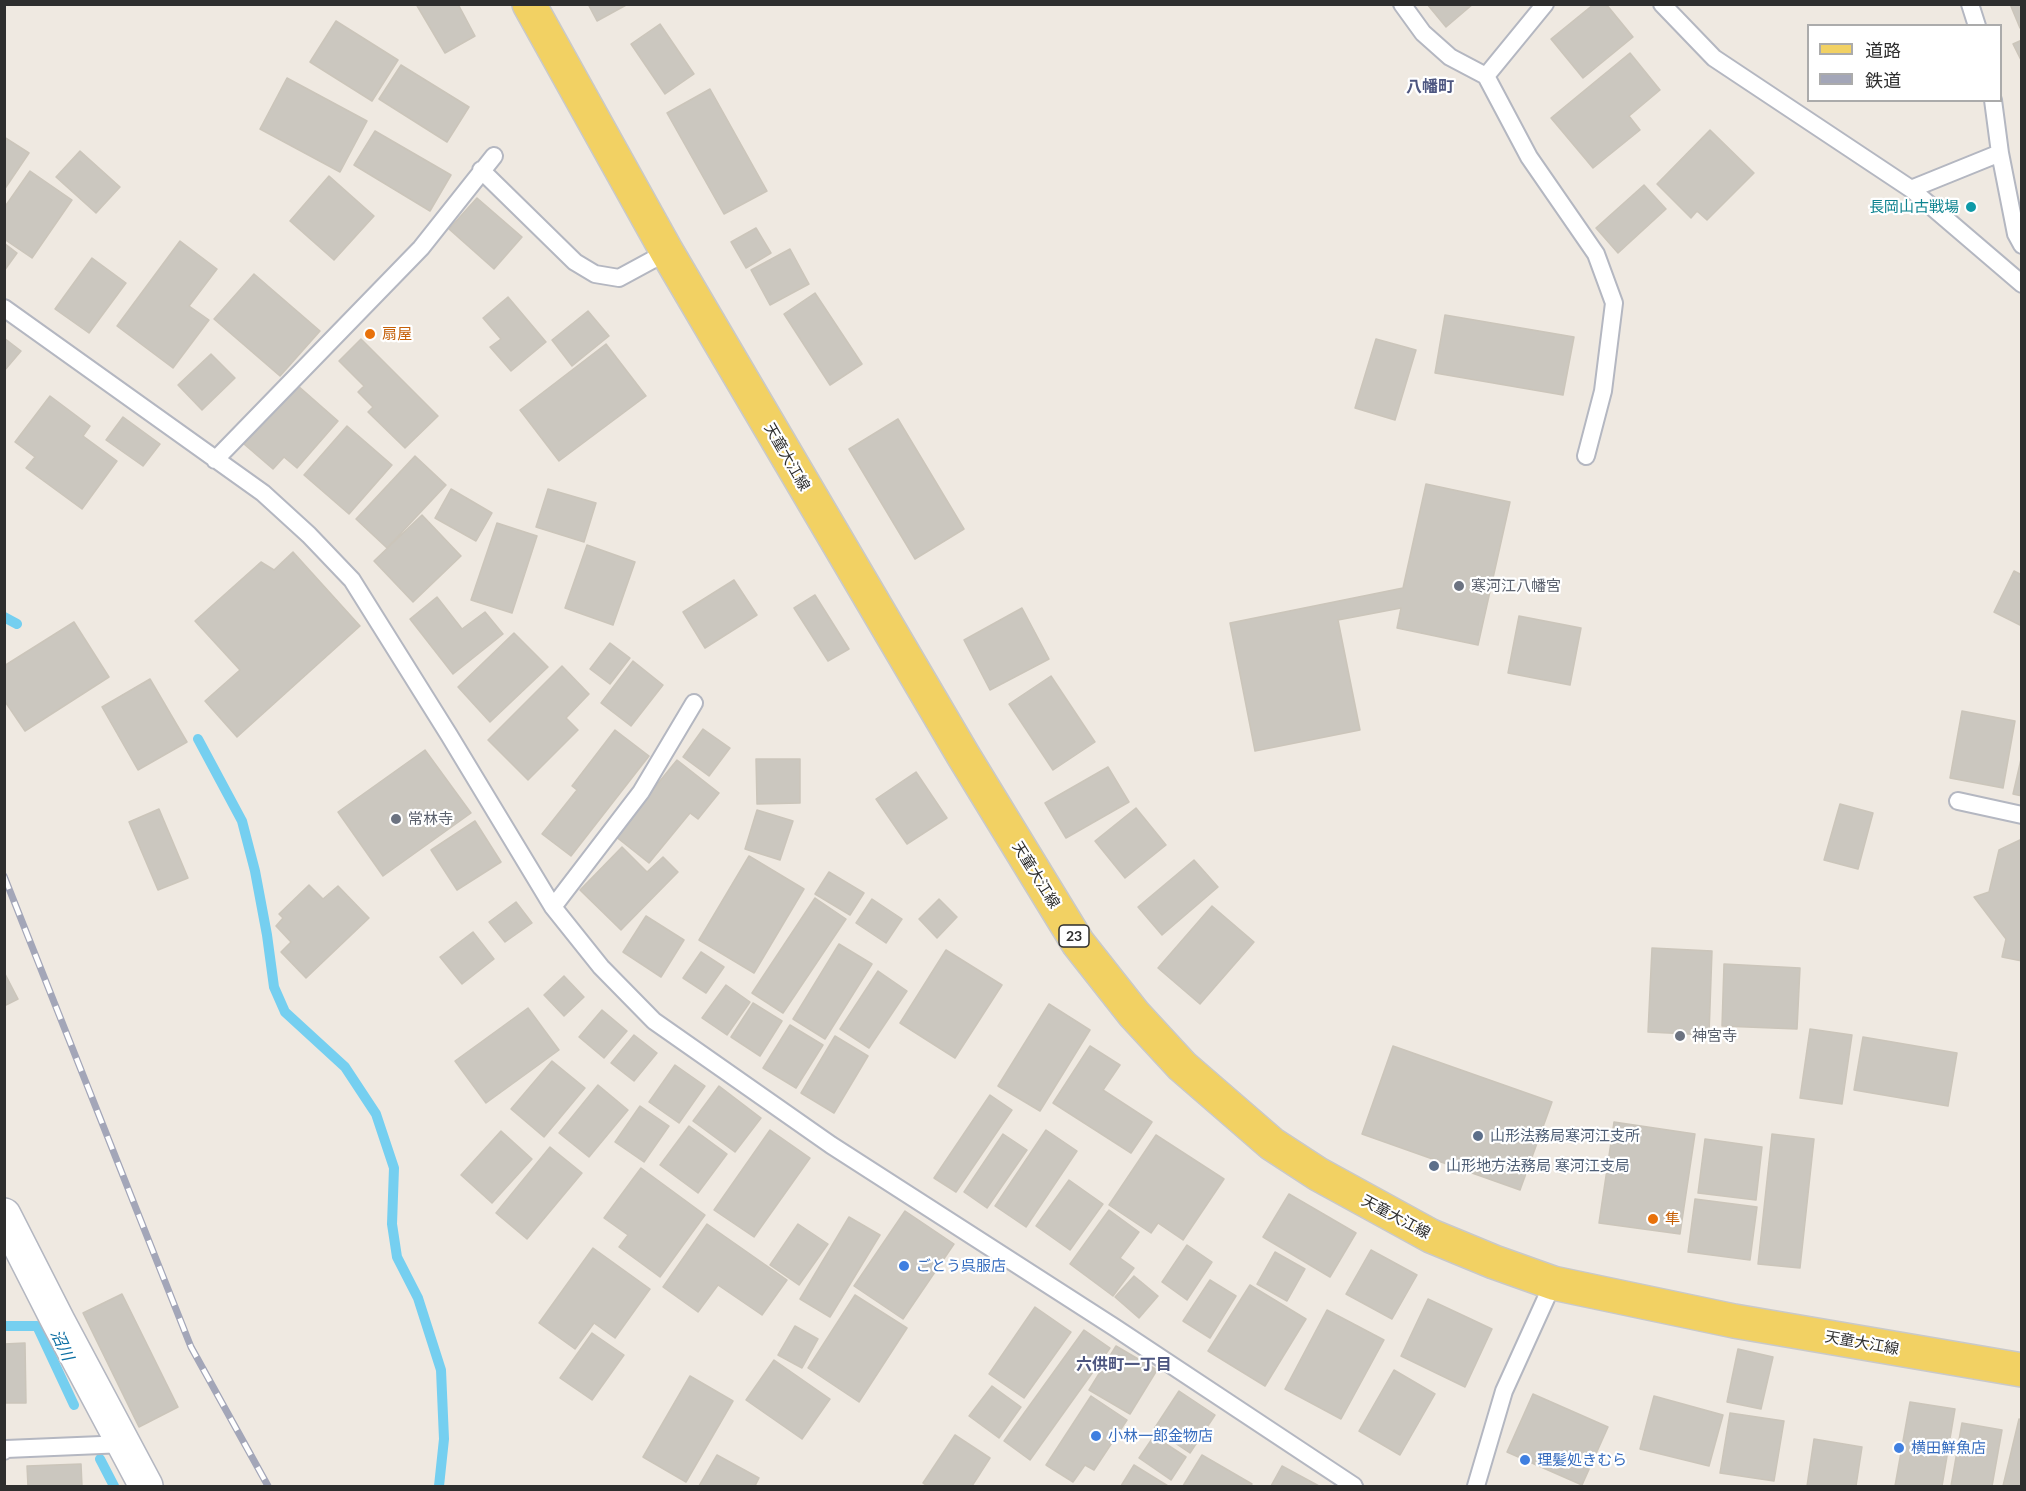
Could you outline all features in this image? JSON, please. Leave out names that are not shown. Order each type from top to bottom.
[{"type":"main road","name":"天童大江線","points":[[529,4],[667,252],[963,755],[1078,943],[1134,1014],[1182,1066],[1281,1150],[1318,1174],[1431,1236],[1494,1262],[1553,1283],[1734,1321],[2022,1370]]},
{"type":"street","points":[[4,1215],[147,1486]]},
{"type":"lane","points":[[1402,4],[1423,33],[1450,57],[1486,76],[1529,157],[1596,254],[1614,303],[1603,391],[1586,456]]},
{"type":"lane","points":[[1486,76],[1545,4]]},
{"type":"lane","points":[[1662,4],[1714,58],[1911,189],[2022,284]]},
{"type":"lane","points":[[1970,4],[1976,24]]},
{"type":"lane","points":[[1994,102],[2000,153],[2016,234],[2022,245]]},
{"type":"lane","points":[[1911,189],[2000,153]]},
{"type":"lane","points":[[215,460],[421,248],[494,156]]},
{"type":"lane","points":[[481,170],[576,262],[595,274],[619,278],[667,252]]},
{"type":"lane","points":[[4,308],[263,493],[309,535],[352,580],[553,908],[601,967],[654,1021],[831,1145],[1114,1327],[1332,1481],[1354,1486]]},
{"type":"lane","points":[[553,908],[640,792],[694,704]]},
{"type":"lane","points":[[1958,801],[2022,815]]},
{"type":"lane","points":[[1476,1486],[1504,1391],[1553,1283]]},
{"type":"lane","points":[[4,1451],[6,1449],[125,1444]]},
{"type":"building","points":[[416,4],[458,4],[475,36],[445,53]]},
{"type":"building","points":[[588,4],[628,4],[597,21]]},
{"type":"building","points":[[1427,4],[1473,4],[1446,27]]},
{"type":"building","points":[[1594,4],[1606,4],[1633,37],[1583,78],[1551,39]]},
{"type":"building","points":[[2010,4],[2022,4],[2022,27],[2020,28]]},
{"type":"building","points":[[336,21],[398,60],[372,101],[310,62]]},
{"type":"building","points":[[660,24],[694,74],[665,94],[631,44]]},
{"type":"building","points":[[2022,40],[2022,62],[2013,44]]},
{"type":"building","points":[[1630,53],[1660,90],[1629,116],[1640,130],[1593,168],[1551,118]]},
{"type":"building","points":[[401,65],[469,107],[447,142],[379,99]]},
{"type":"building","points":[[287,78],[367,121],[340,172],[260,129]]},
{"type":"building","points":[[710,89],[767,191],[724,214],[667,113]]},
{"type":"building","points":[[1710,130],[1754,173],[1707,220],[1697,211],[1691,218],[1657,184]]},
{"type":"building","points":[[375,131],[451,175],[430,211],[354,165]]},
{"type":"building","points":[[4,137],[29,153],[4,190]]},
{"type":"building","points":[[80,151],[120,187],[96,213],[56,177]]},
{"type":"building","points":[[30,171],[72,200],[32,258],[4,239],[4,208]]},
{"type":"building","points":[[329,176],[374,216],[334,260],[290,221]]},
{"type":"building","points":[[1644,185],[1666,209],[1618,253],[1596,228]]},
{"type":"building","points":[[477,198],[522,237],[494,269],[449,229]]},
{"type":"building","points":[[756,228],[771,253],[746,268],[731,242]]},
{"type":"building","points":[[180,241],[217,269],[189,306],[209,320],[173,368],[117,326]]},
{"type":"building","points":[[4,243],[17,253],[4,271]]},
{"type":"building","points":[[790,249],[809,284],[770,305],[751,270]]},
{"type":"building","points":[[92,258],[126,283],[89,333],[55,309]]},
{"type":"building","points":[[254,274],[320,331],[280,376],[214,319]]},
{"type":"building","points":[[815,293],[862,364],[830,385],[784,314]]},
{"type":"building","points":[[508,297],[546,342],[511,371],[490,347],[501,339],[483,318]]},
{"type":"building","points":[[588,311],[609,336],[572,366],[552,340]]},
{"type":"building","points":[[1445,315],[1574,337],[1563,395],[1435,373]]},
{"type":"building","points":[[4,338],[21,351],[4,371]]},
{"type":"building","points":[[361,339],[438,416],[405,448],[368,412],[373,407],[358,392],[364,386],[339,361]]},
{"type":"building","points":[[1376,339],[1416,350],[1395,420],[1355,408]]},
{"type":"building","points":[[606,344],[646,396],[559,461],[520,410]]},
{"type":"building","points":[[211,354],[235,378],[202,410],[178,385]]},
{"type":"building","points":[[297,385],[338,421],[297,468],[284,457],[273,469],[244,444]]},
{"type":"building","points":[[50,396],[90,426],[83,436],[117,461],[82,509],[26,468],[35,457],[15,442]]},
{"type":"building","points":[[123,417],[160,444],[143,466],[106,440]]},
{"type":"building","points":[[898,419],[964,529],[915,559],[849,449]]},
{"type":"building","points":[[347,426],[392,465],[349,514],[304,475]]},
{"type":"building","points":[[415,456],[446,485],[387,548],[356,519]]},
{"type":"building","points":[[1426,484],[1510,502],[1478,645],[1397,628],[1401,608],[1338,620],[1360,730],[1255,751],[1230,623],[1403,588]]},
{"type":"building","points":[[451,489],[492,513],[476,541],[435,518]]},
{"type":"building","points":[[548,489],[596,503],[584,542],[536,527]]},
{"type":"building","points":[[422,515],[461,556],[413,602],[374,561]]},
{"type":"building","points":[[497,523],[537,536],[512,613],[471,600]]},
{"type":"building","points":[[587,545],[635,562],[613,625],[565,608]]},
{"type":"building","points":[[293,552],[360,626],[237,737],[205,701],[240,670],[195,621],[261,562],[274,570]]},
{"type":"building","points":[[2014,571],[2022,575],[2022,626],[1994,612]]},
{"type":"building","points":[[734,580],[757,615],[705,648],[683,612]]},
{"type":"building","points":[[815,595],[849,649],[828,661],[794,608]]},
{"type":"building","points":[[437,597],[462,629],[485,612],[503,634],[453,674],[410,619]]},
{"type":"building","points":[[1022,608],[1049,659],[990,690],[964,640]]},
{"type":"building","points":[[1519,616],[1581,628],[1570,685],[1508,673]]},
{"type":"building","points":[[74,622],[109,677],[25,731],[4,700],[4,666]]},
{"type":"building","points":[[514,633],[548,667],[490,722],[458,687]]},
{"type":"building","points":[[610,643],[630,658],[610,684],[590,669]]},
{"type":"building","points":[[633,661],[663,685],[631,726],[601,703]]},
{"type":"building","points":[[562,666],[589,694],[566,718],[578,730],[528,780],[488,740]]},
{"type":"building","points":[[1051,676],[1095,742],[1053,770],[1009,704]]},
{"type":"building","points":[[150,679],[187,742],[138,770],[102,707]]},
{"type":"building","points":[[1962,711],[2015,721],[2003,788],[1950,778]]},
{"type":"building","points":[[703,729],[730,748],[709,776],[683,757]]},
{"type":"building","points":[[615,730],[649,756],[571,856],[542,834],[577,790],[572,786]]},
{"type":"building","points":[[425,750],[471,813],[383,876],[338,812]]},
{"type":"building","points":[[2022,755],[2022,796],[2013,794]]},
{"type":"building","points":[[756,759],[800,759],[800,803],[757,804]]},
{"type":"building","points":[[677,760],[719,793],[698,819],[690,813],[649,863],[615,836]]},
{"type":"building","points":[[1108,767],[1129,802],[1066,838],[1045,803]]},
{"type":"building","points":[[916,772],[947,818],[907,844],[876,799]]},
{"type":"building","points":[[1840,804],[1873,813],[1858,869],[1824,860]]},
{"type":"building","points":[[1136,808],[1166,845],[1125,878],[1095,841]]},
{"type":"building","points":[[159,809],[188,878],[158,890],[129,822]]},
{"type":"building","points":[[757,810],[793,821],[780,860],[745,849]]},
{"type":"building","points":[[475,821],[501,862],[457,890],[431,850]]},
{"type":"building","points":[[2022,839],[2022,961],[2002,957],[2006,939],[1974,897],[1989,892],[1999,850]]},
{"type":"building","points":[[622,847],[647,872],[663,857],[678,872],[621,930],[580,890]]},
{"type":"building","points":[[749,856],[804,889],[754,973],[699,940]]},
{"type":"building","points":[[1194,860],[1218,887],[1162,935],[1138,907]]},
{"type":"building","points":[[829,872],[864,893],[850,915],[815,894]]},
{"type":"building","points":[[309,885],[323,899],[338,886],[369,918],[306,978],[281,952],[291,942],[276,926],[283,918],[279,914]]},
{"type":"building","points":[[815,898],[846,919],[783,1013],[752,993]]},
{"type":"building","points":[[872,899],[902,919],[886,943],[856,923]]},
{"type":"building","points":[[939,899],[957,917],[937,938],[919,919]]},
{"type":"building","points":[[516,902],[532,923],[505,942],[489,922]]},
{"type":"building","points":[[1212,906],[1254,942],[1200,1004],[1158,968]]},
{"type":"building","points":[[646,916],[684,940],[661,977],[623,952]]},
{"type":"building","points":[[473,932],[494,959],[462,984],[440,957]]},
{"type":"building","points":[[839,944],[872,964],[825,1039],[793,1019]]},
{"type":"building","points":[[1652,948],[1712,951],[1709,1035],[1648,1032]]},
{"type":"building","points":[[946,950],[1002,985],[955,1058],[900,1023]]},
{"type":"building","points":[[701,952],[724,967],[706,993],[683,978]]},
{"type":"building","points":[[1724,964],[1800,968],[1797,1029],[1722,1026]]},
{"type":"building","points":[[878,971],[907,991],[869,1048],[840,1029]]},
{"type":"building","points":[[4,972],[18,999],[4,1006]]},
{"type":"building","points":[[564,976],[584,997],[564,1016],[544,995]]},
{"type":"building","points":[[726,985],[750,1002],[727,1035],[702,1018]]},
{"type":"building","points":[[753,1003],[782,1021],[760,1056],[731,1037]]},
{"type":"building","points":[[1049,1004],[1090,1030],[1040,1111],[998,1086]]},
{"type":"building","points":[[528,1008],[559,1050],[486,1103],[455,1061]]},
{"type":"building","points":[[602,1010],[627,1031],[604,1058],[579,1037]]},
{"type":"building","points":[[790,1025],[823,1045],[796,1088],[763,1068]]},
{"type":"building","points":[[1810,1029],[1852,1035],[1842,1104],[1800,1098]]},
{"type":"building","points":[[634,1035],[657,1053],[634,1081],[611,1063]]},
{"type":"building","points":[[835,1036],[868,1056],[834,1113],[801,1093]]},
{"type":"building","points":[[1863,1037],[1957,1053],[1948,1106],[1854,1090]]},
{"type":"building","points":[[1090,1046],[1120,1065],[1103,1090],[1152,1122],[1131,1153],[1053,1103]]},
{"type":"building","points":[[1393,1046],[1552,1102],[1520,1190],[1362,1134]]},
{"type":"building","points":[[552,1061],[585,1088],[544,1137],[511,1109]]},
{"type":"building","points":[[675,1065],[705,1086],[679,1123],[649,1102]]},
{"type":"building","points":[[598,1085],[628,1110],[589,1157],[559,1133]]},
{"type":"building","points":[[719,1086],[761,1118],[735,1152],[693,1121]]},
{"type":"building","points":[[990,1095],[1012,1110],[956,1192],[934,1178]]},
{"type":"building","points":[[640,1106],[669,1126],[644,1162],[615,1142]]},
{"type":"building","points":[[1614,1122],[1695,1134],[1680,1234],[1599,1223]]},
{"type":"building","points":[[689,1126],[727,1154],[698,1193],[660,1165]]},
{"type":"building","points":[[770,1130],[810,1158],[754,1237],[714,1210]]},
{"type":"building","points":[[1046,1130],[1077,1151],[1026,1227],[995,1206]]},
{"type":"building","points":[[501,1131],[532,1159],[492,1203],[461,1175]]},
{"type":"building","points":[[1003,1134],[1027,1150],[987,1208],[964,1192]]},
{"type":"building","points":[[1772,1134],[1814,1139],[1800,1268],[1758,1264]]},
{"type":"building","points":[[1156,1135],[1224,1179],[1183,1240],[1158,1223],[1151,1233],[1109,1205]]},
{"type":"building","points":[[1705,1139],[1762,1147],[1756,1200],[1698,1193]]},
{"type":"building","points":[[550,1147],[582,1173],[527,1239],[496,1213]]},
{"type":"building","points":[[641,1168],[705,1215],[660,1277],[619,1247],[628,1235],[604,1218]]},
{"type":"building","points":[[1069,1180],[1103,1204],[1070,1250],[1036,1226]]},
{"type":"building","points":[[1289,1194],[1356,1233],[1330,1277],[1263,1237]]},
{"type":"building","points":[[1695,1199],[1757,1207],[1750,1260],[1688,1252]]},
{"type":"building","points":[[1109,1210],[1139,1232],[1120,1258],[1134,1268],[1113,1296],[1070,1264]]},
{"type":"building","points":[[905,1211],[954,1244],[903,1319],[854,1286]]},
{"type":"building","points":[[849,1217],[880,1235],[830,1317],[800,1299]]},
{"type":"building","points":[[707,1224],[787,1280],[762,1315],[718,1285],[698,1312],[663,1287]]},
{"type":"building","points":[[798,1224],[828,1244],[799,1285],[770,1265]]},
{"type":"building","points":[[1187,1245],[1212,1262],[1187,1300],[1162,1282]]},
{"type":"building","points":[[593,1248],[650,1289],[615,1338],[594,1323],[575,1349],[539,1323]]},
{"type":"building","points":[[1371,1250],[1417,1275],[1392,1319],[1346,1294]]},
{"type":"building","points":[[1275,1252],[1305,1269],[1287,1301],[1257,1284]]},
{"type":"building","points":[[1134,1276],[1158,1296],[1139,1318],[1115,1297]]},
{"type":"building","points":[[1210,1280],[1236,1296],[1210,1338],[1183,1321]]},
{"type":"building","points":[[1250,1285],[1306,1319],[1265,1386],[1208,1351]]},
{"type":"building","points":[[122,1294],[178,1407],[139,1427],[83,1313]]},
{"type":"building","points":[[855,1295],[907,1328],[859,1402],[808,1368]]},
{"type":"building","points":[[1428,1299],[1492,1329],[1465,1387],[1401,1356]]},
{"type":"building","points":[[1035,1307],[1071,1332],[1024,1398],[989,1374]]},
{"type":"building","points":[[1327,1310],[1384,1340],[1341,1419],[1285,1389]]},
{"type":"building","points":[[795,1326],[818,1339],[802,1368],[778,1355]]},
{"type":"building","points":[[1084,1330],[1110,1348],[1030,1460],[1004,1441]]},
{"type":"building","points":[[592,1333],[624,1355],[592,1400],[560,1378]]},
{"type":"building","points":[[25,1343],[26,1403],[4,1403],[4,1344]]},
{"type":"building","points":[[1116,1346],[1157,1370],[1130,1414],[1089,1390]]},
{"type":"building","points":[[1738,1349],[1773,1357],[1761,1409],[1727,1402]]},
{"type":"building","points":[[774,1360],[830,1399],[802,1439],[746,1400]]},
{"type":"building","points":[[1394,1370],[1435,1394],[1400,1455],[1359,1431]]},
{"type":"building","points":[[690,1376],[733,1401],[686,1482],[643,1457]]},
{"type":"building","points":[[992,1386],[1021,1407],[999,1438],[969,1416]]},
{"type":"building","points":[[1179,1391],[1215,1415],[1190,1453],[1154,1429]]},
{"type":"building","points":[[1533,1394],[1608,1427],[1582,1485],[1507,1452]]},
{"type":"building","points":[[1091,1396],[1127,1420],[1094,1470],[1085,1465],[1073,1482],[1046,1465]]},
{"type":"building","points":[[1654,1396],[1723,1415],[1709,1466],[1640,1449]]},
{"type":"building","points":[[1910,1402],[1955,1409],[1942,1486],[1895,1486]]},
{"type":"building","points":[[1730,1413],[1784,1421],[1774,1481],[1720,1473]]},
{"type":"building","points":[[2019,1419],[2022,1420],[2022,1486],[2003,1486]]},
{"type":"building","points":[[1962,1423],[2002,1430],[1992,1486],[1951,1486]]},
{"type":"building","points":[[955,1435],[990,1458],[972,1486],[928,1486],[923,1483]]},
{"type":"building","points":[[1154,1436],[1186,1457],[1171,1480],[1139,1458]]},
{"type":"building","points":[[1814,1439],[1862,1447],[1856,1486],[1807,1486]]},
{"type":"building","points":[[717,1455],[759,1478],[755,1486],[699,1486]]},
{"type":"building","points":[[1202,1455],[1252,1484],[1251,1486],[1183,1486]]},
{"type":"building","points":[[81,1464],[82,1486],[28,1486],[27,1466]]},
{"type":"building","points":[[1134,1465],[1168,1486],[1121,1486]]},
{"type":"building","points":[[1282,1466],[1319,1486],[1271,1486]]},
{"type":"waterway","points":[[4,617],[17,624]]},
{"type":"waterway","points":[[198,739],[242,821],[255,871],[274,987],[285,1012],[345,1067],[376,1114],[394,1168],[392,1224],[397,1257],[418,1298],[441,1370],[444,1439],[439,1486]]},
{"type":"waterway","name":"沼川","points":[[4,1326],[37,1326],[74,1405]]},
{"type":"waterway","name":"沼川","points":[[100,1459],[114,1486]]},
{"type":"railway","points":[[4,876],[191,1347],[268,1486]]},
{"type":"place","name":"長岡山古戦場","points":[[1971,207]]},
{"type":"place","name":"扇屋","points":[[370,334]]},
{"type":"place","name":"寒河江八幡宮","points":[[1459,586]]},
{"type":"place","name":"常林寺","points":[[396,819]]},
{"type":"place","name":"神宮寺","points":[[1680,1036]]},
{"type":"place","name":"山形法務局寒河江支所","points":[[1478,1136]]},
{"type":"place","name":"山形地方法務局 寒河江支局","points":[[1434,1166]]},
{"type":"place","name":"隼","points":[[1653,1219]]},
{"type":"place","name":"ごとう呉服店","points":[[904,1266]]},
{"type":"place","name":"小林一郎金物店","points":[[1096,1436]]},
{"type":"place","name":"横田鮮魚店","points":[[1899,1448]]},
{"type":"place","name":"理髪処きむら","points":[[1525,1460]]},
{"type":"district","name":"八幡町","points":[[1430,87]]},
{"type":"district","name":"六供町一丁目","points":[[1124,1365]]}]
